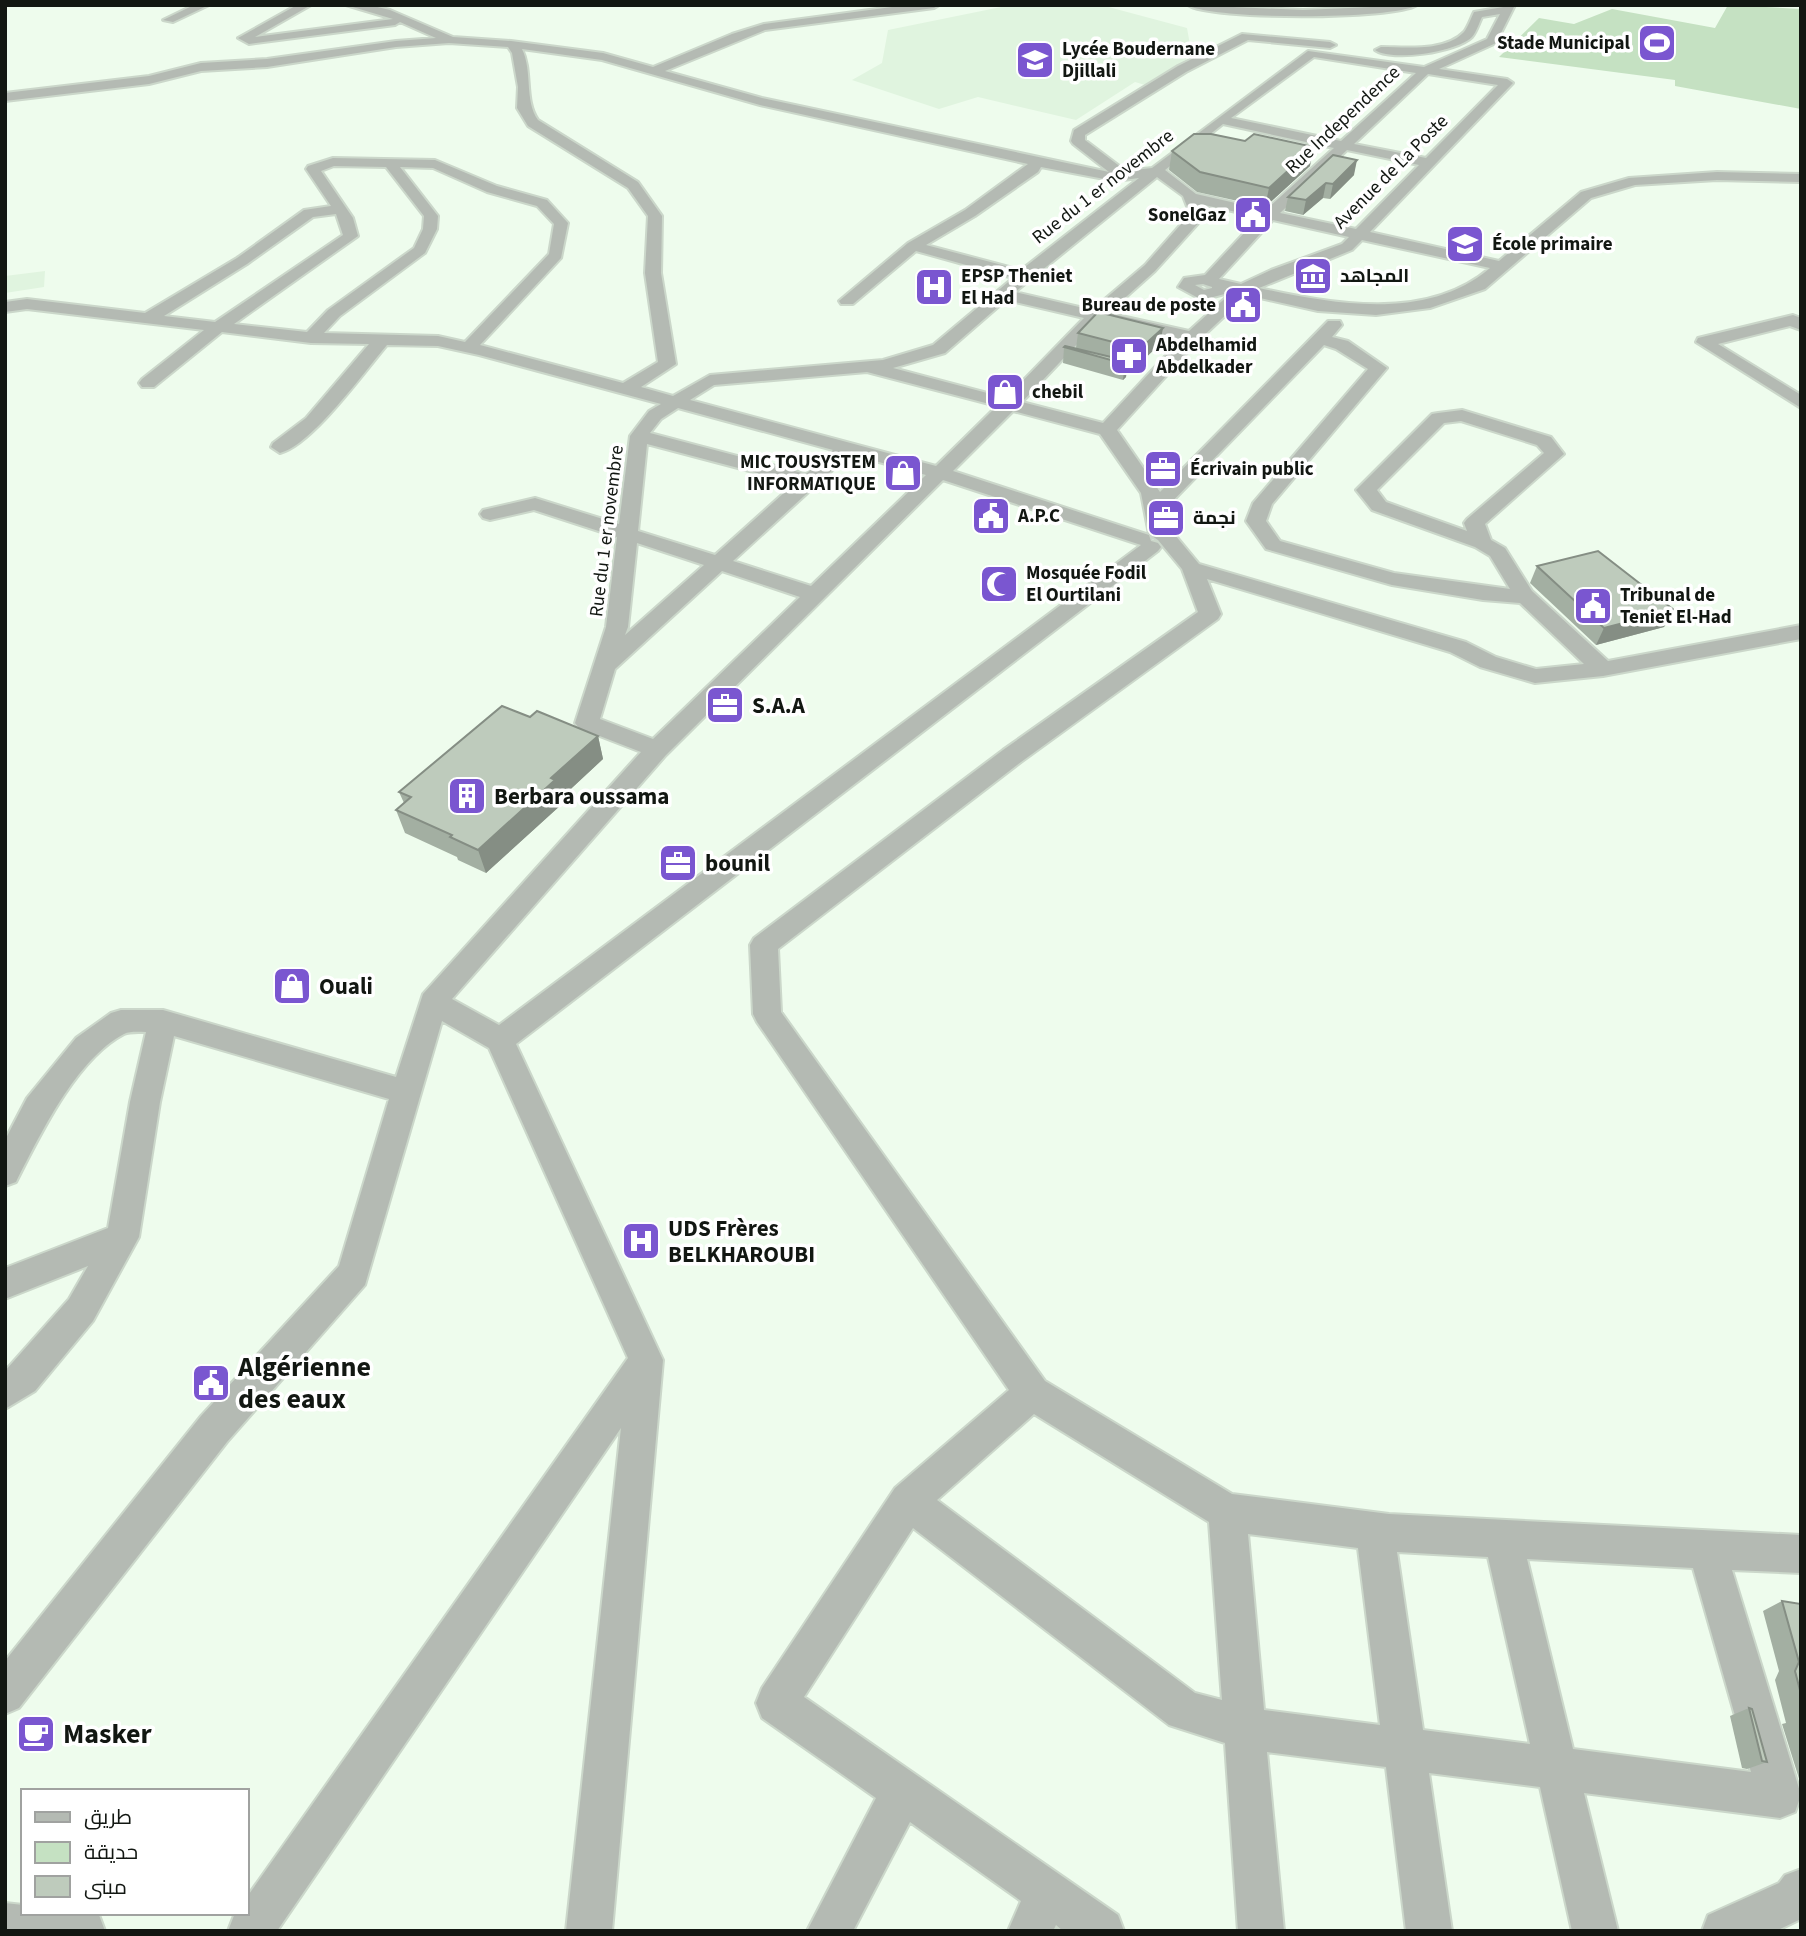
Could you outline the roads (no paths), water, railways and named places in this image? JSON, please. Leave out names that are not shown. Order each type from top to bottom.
[{"type":"street","points":[[169,20],[204,5]]},
{"type":"street","points":[[306,5],[244,37],[249,41],[408,20]]},
{"type":"street","points":[[860,5],[877,14]]},
{"type":"street","points":[[654,71],[752,30],[934,5]]},
{"type":"street","points":[[1193,5],[1237,10],[1373,12],[1412,5]]},
{"type":"street","points":[[1123,176],[1078,141],[1079,133],[1182,69],[1246,36],[1366,50],[1415,50],[1450,45],[1468,33],[1478,14],[1508,8]]},
{"type":"street","name":"Rue Independence","points":[[1214,282],[1269,215],[1426,70],[1492,41],[1508,8]]},
{"type":"street","points":[[349,9],[373,10],[408,20],[451,40]]},
{"type":"street","points":[[1237,10],[1246,36]]},
{"type":"street","points":[[268,25],[310,20]]},
{"type":"street","points":[[5,97],[149,80],[201,67],[267,64],[343,51],[451,40],[511,44],[603,57],[760,101],[1036,162],[1115,177],[1157,171],[1191,197],[1501,266]]},
{"type":"street","points":[[511,44],[518,52],[524,87],[523,108],[533,123],[557,141],[633,185],[655,216],[653,273],[667,364],[627,388]]},
{"type":"street","name":"Avenue de La Poste","points":[[1107,430],[1192,337],[1244,289],[1277,273],[1347,247],[1507,83],[1312,53]]},
{"type":"street","name":"Rue du 1 er novembre","points":[[657,749],[587,723],[617,627],[639,436],[655,415],[710,380],[869,367],[939,349],[1024,275],[1220,120],[1312,53]]},
{"type":"street","points":[[1220,120],[1429,163]]},
{"type":"street","points":[[148,383],[218,327],[351,236],[340,209],[313,169],[332,162],[435,164],[492,190],[542,203],[561,223],[556,255],[469,347]]},
{"type":"street","points":[[847,301],[913,246],[970,214],[1033,169],[1036,162]]},
{"type":"street","points":[[312,338],[334,313],[421,250],[430,229],[430,216],[393,170],[393,163]]},
{"type":"street","points":[[1145,272],[1177,280],[1214,282],[1318,306],[1376,310],[1430,303],[1479,286],[1586,195],[1634,181],[1717,176],[1801,178]]},
{"type":"street","points":[[5,1694],[214,1429],[353,1274],[433,1002],[657,749],[937,472],[1010,404],[1096,315],[1145,272],[1198,215],[1191,197]]},
{"type":"street","points":[[149,318],[242,261],[309,213],[340,209]]},
{"type":"street","points":[[913,246],[1024,275]]},
{"type":"street","points":[[1002,294],[1192,337]]},
{"type":"street","points":[[5,307],[27,304],[312,338],[438,341],[469,347],[937,472],[1155,539],[1192,568],[1458,647],[1488,662],[1535,676],[1603,669],[1801,632]]},
{"type":"street","points":[[1155,508],[1351,308]]},
{"type":"street","points":[[1801,325],[1793,320],[1704,342],[1801,403]]},
{"type":"street","points":[[1320,339],[1342,345],[1378,368],[1263,503],[1256,521],[1273,545],[1392,579],[1483,594],[1527,597]]},
{"type":"street","points":[[280,447],[312,422],[382,340]]},
{"type":"street","points":[[1059,353],[1083,359]]},
{"type":"street","points":[[869,367],[1107,430],[1151,493],[1155,508],[1155,539]]},
{"type":"street","points":[[1131,371],[1155,377]]},
{"type":"street","points":[[1482,543],[1474,523],[1555,454],[1544,442],[1462,415],[1438,418],[1366,490],[1379,506],[1482,543],[1498,552],[1527,597],[1603,669]]},
{"type":"street","points":[[639,436],[809,481]]},
{"type":"street","points":[[605,666],[846,448]]},
{"type":"street","points":[[490,514],[535,504],[814,594]]},
{"type":"street","points":[[500,1040],[1155,539]]},
{"type":"street","points":[[1192,568],[1210,614],[1012,756],[764,944],[767,1014],[1032,1394],[1227,1512],[1375,1531],[1801,1554]]},
{"type":"street","points":[[433,1002],[500,1040],[646,1360],[589,1931]]},
{"type":"street","points":[[5,1172],[38,1107],[86,1046],[121,1021],[163,1021],[406,1092]]},
{"type":"street","points":[[5,1392],[23,1380],[81,1310],[123,1237],[145,1102],[163,1021]]},
{"type":"street","points":[[5,1284],[123,1237]]},
{"type":"street","points":[[250,1931],[646,1360]]},
{"type":"street","points":[[1032,1394],[908,1500],[777,1703],[903,1791],[1039,1912],[1102,1931]]},
{"type":"street","points":[[908,1500],[1184,1710],[1245,1728],[1780,1797],[1707,1549]]},
{"type":"street","points":[[1227,1512],[1261,1931]]},
{"type":"street","points":[[1375,1531],[1429,1931]]},
{"type":"street","points":[[1503,1539],[1595,1931]]},
{"type":"street","points":[[829,1931],[903,1791]]},
{"type":"street","points":[[1724,1931],[1799,1899]]},
{"type":"street","points":[[5,1926],[83,1931]]},
{"type":"place","name":"Stade Municipal","points":[[1657,43]]},
{"type":"place","name":"Lycée Boudernane Djillali","points":[[1035,60]]},
{"type":"place","name":"SonelGaz","points":[[1253,215]]},
{"type":"place","name":"École primaire","points":[[1465,244]]},
{"type":"place","name":"المجاهد","points":[[1313,276]]},
{"type":"place","name":"EPSP Theniet El Had","points":[[934,287]]},
{"type":"place","name":"Bureau de poste","points":[[1243,305]]},
{"type":"place","name":"Abdelhamid Abdelkader","points":[[1129,356]]},
{"type":"place","name":"chebil","points":[[1005,392]]},
{"type":"place","name":"Écrivain public","points":[[1163,469]]},
{"type":"place","name":"MIC TOUSYSTEM INFORMATIQUE","points":[[903,473]]},
{"type":"place","name":"A.P.C","points":[[991,516]]},
{"type":"place","name":"نجمة","points":[[1166,518]]},
{"type":"place","name":"Mosquée Fodil El Ourtilani","points":[[999,584]]},
{"type":"place","name":"Tribunal de Teniet El-Had","points":[[1593,606]]},
{"type":"place","name":"S.A.A","points":[[725,705]]},
{"type":"place","name":"Berbara oussama","points":[[467,796]]},
{"type":"place","name":"bounil","points":[[678,863]]},
{"type":"place","name":"Ouali","points":[[292,986]]},
{"type":"place","name":"UDS Frères BELKHAROUBI","points":[[641,1241]]},
{"type":"place","name":"Algérienne des eaux","points":[[211,1383]]},
{"type":"place","name":"Masker","points":[[36,1734]]}]
